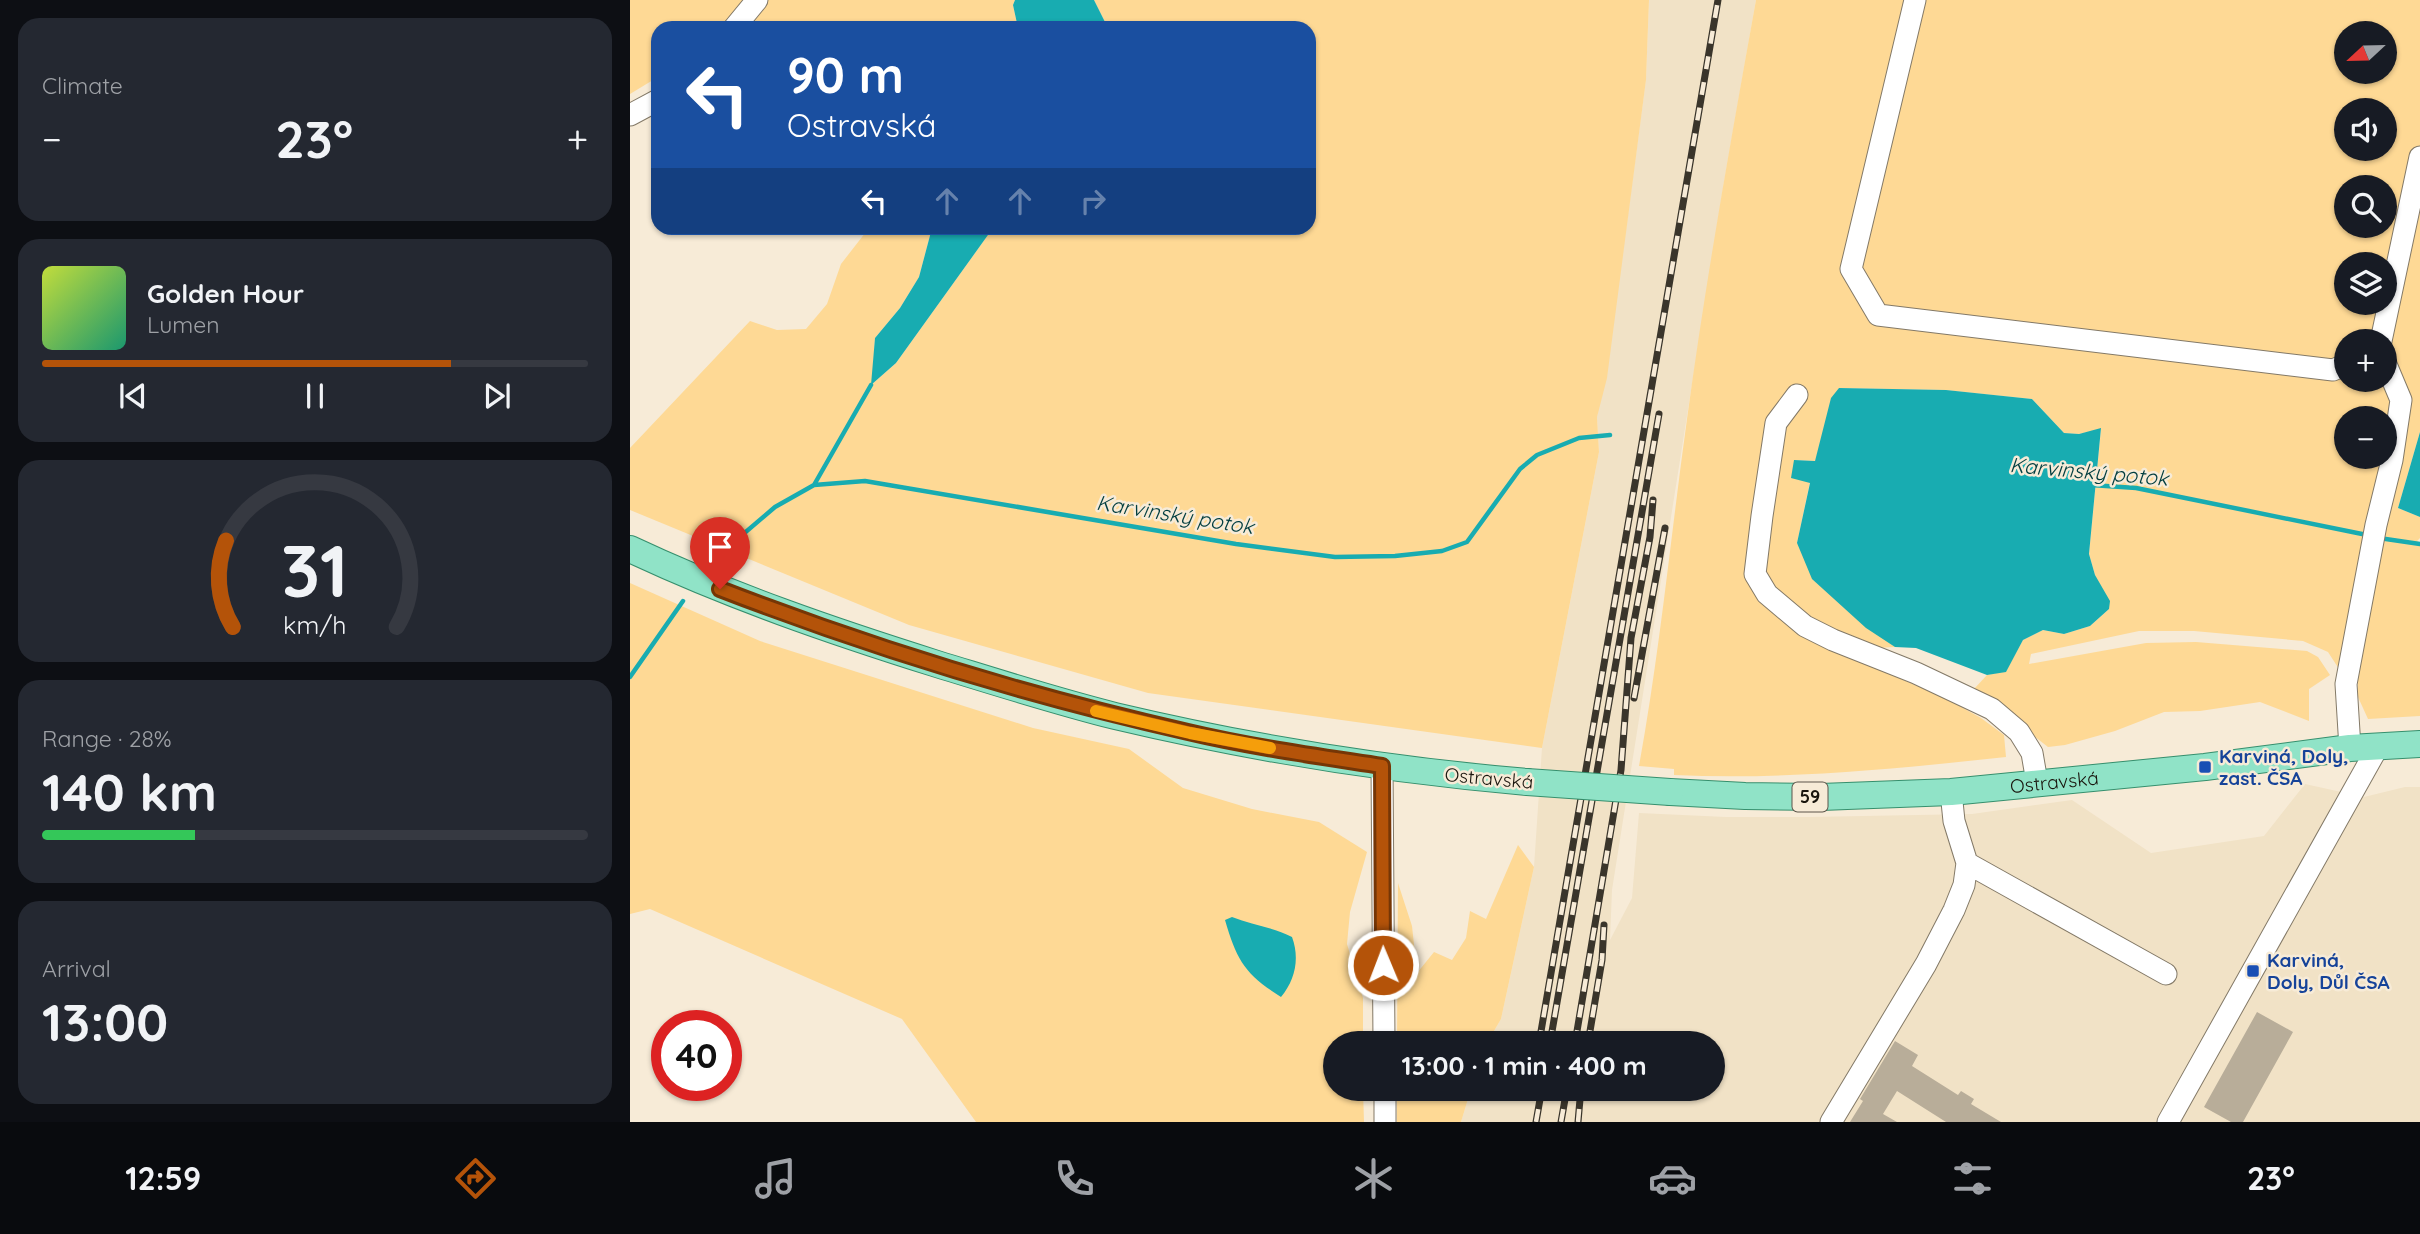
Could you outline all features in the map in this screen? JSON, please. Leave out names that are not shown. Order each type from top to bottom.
[{"type":"main road","name":"Ostravská","points":[[630,550],[806,622],[1103,713],[1190,733],[1382,766],[1527,782],[1670,792],[1809,797],[1951,792],[2205,767],[2350,748],[2420,744]]},
{"type":"street","points":[[740,21],[757,0]]},
{"type":"street","points":[[1915,0],[1851,269],[1878,315],[2334,370]]},
{"type":"street","points":[[630,115],[651,104]]},
{"type":"street","points":[[2384,329],[2420,157]]},
{"type":"street","points":[[2350,748],[2346,684],[2376,525],[2392,460],[2401,400],[2397,390]]},
{"type":"street","points":[[1797,396],[1776,424],[1766,489],[1755,574],[1767,594],[1805,626],[1992,709],[2019,733],[2032,753],[2037,782]]},
{"type":"street","points":[[2168,1122],[2379,746]]},
{"type":"street","points":[[1382,766],[1384,1031]]},
{"type":"street","points":[[1831,1122],[1926,964],[1964,885],[1967,863],[1954,821],[1951,792]]},
{"type":"street","points":[[1967,863],[2166,974]]},
{"type":"street","points":[[1385,1101],[1385,1122]]},
{"type":"shaded area","points":[[630,0],[1015,0],[1013,5],[1016,21],[651,21],[651,81],[630,94]]},
{"type":"shaded area","points":[[1094,0],[1649,0],[1646,80],[1607,378],[1597,417],[1599,452],[1542,748],[1148,693],[909,625],[630,510],[630,448],[750,321],[777,330],[806,329],[827,304],[841,264],[864,235],[930,235],[919,277],[900,308],[875,338],[872,384],[896,363],[988,235],[1316,235],[1316,21],[1104,21]]},
{"type":"shaded area","points":[[1649,0],[1756,0],[1724,182],[1612,890],[1610,940],[1632,898],[1639,813],[1726,817],[1972,814],[2072,800],[2151,853],[2264,836],[2305,784],[2364,797],[2405,787],[2420,787],[2420,1122],[1461,1122],[1467,1101],[1725,1101],[1725,1031],[1494,1031],[1501,1019],[1534,867],[1542,748],[1599,452],[1597,417],[1646,80]]},
{"type":"shaded area","points":[[1756,0],[2420,0],[2420,432],[2398,508],[2420,517],[2420,538],[2417,541],[2420,543],[2420,716],[2368,719],[2358,697],[2358,677],[2339,669],[2328,652],[2303,641],[2194,631],[2139,631],[2031,654],[2029,664],[2146,643],[2196,642],[2307,651],[2318,657],[2330,675],[2309,689],[2309,721],[2260,702],[2200,711],[2164,712],[2115,731],[2048,747],[1974,689],[1987,675],[2006,671],[2023,640],[2043,630],[2064,634],[2090,626],[2109,609],[2089,554],[2101,429],[2079,434],[2064,433],[2032,399],[1945,390],[1839,388],[1815,461],[1795,460],[1810,482],[1797,543],[1843,607],[1895,647],[1834,650],[1945,698],[1981,718],[2004,735],[2006,757],[1799,775],[1674,775],[1674,769],[1639,766],[1719,209]]},
{"type":"shaded area","points":[[630,583],[760,641],[1033,728],[1129,749],[1183,788],[1252,809],[1319,822],[1367,852],[1350,912],[1347,944],[1363,998],[1363,1031],[1323,1031],[1323,1101],[1363,1101],[1364,1122],[976,1122],[902,1019],[650,909],[630,914]]},
{"type":"shaded area","points":[[1518,845],[1534,867],[1501,1019],[1494,1031],[1397,1031],[1398,883],[1412,926],[1417,973],[1434,952],[1452,960],[1466,938],[1470,911],[1486,919]]},
{"type":"shaded area","points":[[1397,1101],[1467,1101],[1461,1122],[1397,1122]]},
{"type":"water","points":[[1015,0],[1094,0],[1104,21],[1016,21],[1013,5]]},
{"type":"water","points":[[930,235],[988,235],[896,363],[871,385],[875,338],[900,308],[919,277]]},
{"type":"water","points":[[1839,388],[1946,390],[2032,399],[2064,433],[2079,434],[2101,428],[2089,554],[2095,575],[2110,601],[2109,609],[2090,626],[2064,634],[2043,630],[2023,640],[2006,672],[1987,675],[1916,648],[1895,647],[1866,628],[1812,579],[1797,543],[1810,483],[1791,478],[1794,460],[1815,461],[1831,398]]},
{"type":"water","points":[[2420,432],[2420,517],[2398,508]]},
{"type":"water","points":[[1232,917],[1292,937],[1296,953],[1295,969],[1290,984],[1281,997],[1259,981],[1238,956],[1225,920]]},
{"type":"building","points":[[2257,1012],[2293,1032],[2243,1122],[2231,1122],[2204,1107]]},
{"type":"building","points":[[1895,1041],[1918,1055],[1912,1066],[1958,1095],[1961,1091],[1974,1099],[1971,1104],[2001,1122],[1946,1122],[1897,1091],[1883,1114],[1897,1122],[1850,1122],[1863,1101],[1860,1099]]},
{"type":"waterway","points":[[814,485],[871,385]]},
{"type":"waterway","name":"Karvinský potok","points":[[714,559],[775,507],[814,485],[865,481],[1236,544],[1335,557],[1395,556],[1442,551],[1467,542],[1520,469],[1537,455],[1579,438],[1610,435]]},
{"type":"waterway","name":"Karvinský potok","points":[[2091,485],[2136,488],[2367,535]]},
{"type":"waterway","name":"Karvinský potok","points":[[2379,538],[2420,544]]},
{"type":"waterway","name":"Karvinský potok","points":[[630,677],[683,601]]},
{"type":"railway","points":[[1541,1031],[1718,0]]},
{"type":"railway","points":[[1552,1031],[1659,414]]},
{"type":"railway","points":[[1577,1031],[1621,770],[1631,638],[1650,537],[1653,500]]},
{"type":"railway","points":[[1634,698],[1665,528]]},
{"type":"railway","points":[[1590,1031],[1602,960],[1604,925]]},
{"type":"railway","points":[[1536,1122],[1540,1101]]},
{"type":"railway","points":[[1561,1122],[1565,1101]]},
{"type":"railway","points":[[1578,1122],[1580,1101]]},
{"type":"slow traffic","points":[[1096,711],[1270,748]]},
{"type":"place","name":"Karviná, Doly, zast. ČSA","points":[[2205,767]]},
{"type":"place","name":"Karviná, Doly, Důl ČSA","points":[[2253,971]]},
{"type":"route","points":[[720,589],[806,622],[1008,686],[1115,716],[1190,733],[1382,766],[1383,965]]}]
